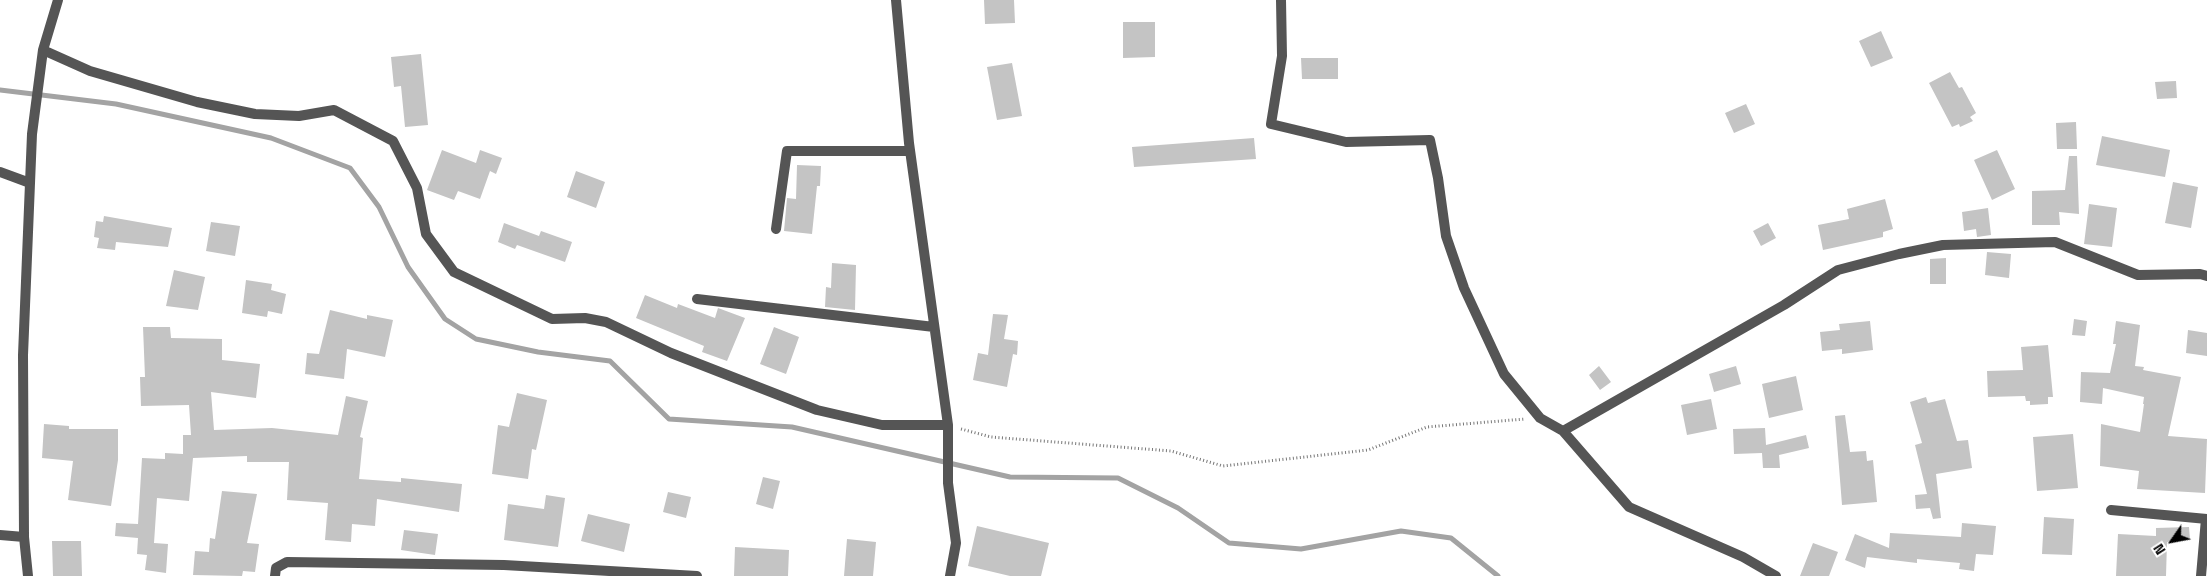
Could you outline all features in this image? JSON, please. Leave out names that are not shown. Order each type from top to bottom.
[{"type":"street","points":[[28,576],[24,537],[23,355],[32,134],[43,50],[58,0]]},
{"type":"street","points":[[896,0],[910,151],[948,425],[948,483],[956,543],[950,576]]},
{"type":"street","points":[[1281,0],[1282,56],[1271,124],[1346,142],[1430,140],[1438,178],[1446,236],[1464,288],[1504,374],[1540,418],[1563,431],[1629,507],[1743,557],[1776,576]]},
{"type":"street","points":[[43,50],[90,71],[197,102],[255,114],[299,116],[334,110],[393,141],[418,188],[426,234],[454,272],[552,319],[585,318],[606,322],[672,353],[817,410],[882,425],[948,425]]},
{"type":"street","points":[[776,229],[786,150],[910,151]]},
{"type":"street","points":[[0,172],[30,183]]},
{"type":"street","points":[[1563,431],[1784,304],[1838,270],[1899,254],[1943,245],[2055,242],[2138,275],[2200,274],[2207,276]]},
{"type":"street","points":[[697,299],[934,327]]},
{"type":"street","points":[[2111,510],[2207,519],[2201,576]]},
{"type":"street","points":[[0,535],[24,537]]},
{"type":"street","points":[[275,576],[276,568],[287,562],[504,565],[697,576]]},
{"type":"path","points":[[948,425],[991,437],[1171,451],[1223,466],[1368,450],[1427,428],[1540,418]]},
{"type":"building","points":[[984,0],[1014,0],[1015,23],[985,24]]},
{"type":"building","points":[[1123,22],[1155,22],[1155,57],[1123,58]]},
{"type":"building","points":[[1881,31],[1893,58],[1871,67],[1859,41]]},
{"type":"building","points":[[421,54],[428,125],[405,127],[401,86],[394,87],[391,57]]},
{"type":"building","points":[[1301,58],[1338,58],[1338,79],[1302,79]]},
{"type":"building","points":[[1012,63],[1022,116],[997,120],[987,67]]},
{"type":"building","points":[[1950,72],[1959,88],[1962,87],[1976,113],[1970,117],[1973,121],[1960,127],[1959,124],[1952,127],[1929,83]]},
{"type":"building","points":[[2176,81],[2177,98],[2157,99],[2155,82]]},
{"type":"building","points":[[1746,104],[1755,124],[1734,133],[1725,113]]},
{"type":"building","points":[[2076,122],[2077,149],[2057,149],[2056,123]]},
{"type":"building","points":[[2102,136],[2170,150],[2165,177],[2096,165]]},
{"type":"building","points":[[1254,138],[1256,159],[1134,167],[1132,147]]},
{"type":"building","points":[[442,150],[476,163],[480,150],[502,158],[496,174],[490,171],[480,199],[458,191],[454,200],[427,190]]},
{"type":"building","points":[[1997,150],[2015,189],[1992,200],[1974,160]]},
{"type":"building","points":[[2069,156],[2077,156],[2079,214],[2059,212],[2060,225],[2032,225],[2032,191],[2065,190]]},
{"type":"building","points":[[797,165],[821,166],[820,186],[817,186],[812,234],[784,231],[787,198],[796,199]]},
{"type":"building","points":[[576,171],[605,182],[596,208],[567,197]]},
{"type":"building","points":[[2173,182],[2198,187],[2191,228],[2165,223]]},
{"type":"building","points":[[1885,199],[1893,229],[1883,232],[1883,237],[1823,250],[1818,225],[1849,219],[1847,209]]},
{"type":"building","points":[[2089,204],[2117,208],[2112,247],[2084,244]]},
{"type":"building","points":[[1988,208],[1991,235],[1977,237],[1976,229],[1964,231],[1962,212]]},
{"type":"building","points":[[104,216],[172,228],[168,247],[116,242],[115,250],[97,248],[99,238],[94,237],[96,221],[103,222]]},
{"type":"building","points":[[211,222],[240,226],[235,256],[206,251]]},
{"type":"building","points":[[504,223],[539,236],[541,231],[572,242],[565,262],[517,245],[515,249],[498,242]]},
{"type":"building","points":[[1768,223],[1776,238],[1761,246],[1753,231]]},
{"type":"building","points":[[1987,252],[2011,254],[2009,278],[1985,275]]},
{"type":"building","points":[[1946,258],[1946,284],[1930,284],[1930,259]]},
{"type":"building","points":[[832,263],[856,265],[855,310],[825,307],[826,287],[831,288]]},
{"type":"building","points":[[174,270],[205,277],[198,310],[166,306]]},
{"type":"building","points":[[246,280],[272,284],[271,290],[286,294],[282,314],[268,311],[267,317],[242,313]]},
{"type":"building","points":[[645,295],[677,308],[678,304],[715,318],[718,308],[745,318],[727,361],[702,352],[704,346],[636,318]]},
{"type":"building","points":[[330,310],[367,319],[367,315],[393,320],[385,357],[347,349],[344,379],[305,374],[307,353],[319,354]]},
{"type":"building","points":[[993,314],[1008,315],[1004,339],[1018,341],[1017,355],[1013,354],[1007,387],[973,380],[978,353],[988,355]]},
{"type":"building","points":[[2074,319],[2087,321],[2085,336],[2072,335]]},
{"type":"building","points":[[1870,321],[1873,350],[1842,354],[1842,349],[1822,351],[1820,332],[1840,330],[1839,324]]},
{"type":"building","points":[[2116,321],[2140,325],[2135,366],[2144,367],[2143,370],[2181,377],[2168,436],[2207,439],[2205,493],[2137,489],[2139,471],[2100,466],[2101,424],[2140,432],[2144,404],[2144,397],[2103,388],[2102,404],[2080,402],[2081,372],[2110,373],[2116,344],[2113,344]]},
{"type":"building","points":[[143,327],[170,327],[171,338],[222,339],[222,360],[260,364],[256,398],[211,392],[214,430],[272,428],[338,435],[346,396],[368,401],[360,437],[363,438],[359,479],[401,482],[401,478],[462,484],[459,512],[377,499],[375,526],[352,524],[351,542],[325,540],[328,503],[287,500],[289,462],[247,462],[247,456],[193,458],[189,501],[157,498],[154,543],[168,544],[166,573],[145,570],[147,555],[137,554],[138,538],[115,536],[116,523],[138,524],[142,458],[165,459],[165,453],[183,454],[183,435],[191,435],[189,405],[141,406],[140,377],[145,377]]},
{"type":"building","points":[[774,327],[799,337],[786,374],[760,364]]},
{"type":"building","points":[[2188,330],[2207,333],[2207,356],[2186,353]]},
{"type":"building","points":[[2048,345],[2053,397],[2048,397],[2048,404],[2030,405],[2030,401],[2026,401],[2025,396],[1988,397],[1987,371],[2023,370],[2021,347]]},
{"type":"building","points":[[1599,366],[1611,382],[1600,390],[1589,375]]},
{"type":"building","points":[[1736,366],[1741,384],[1714,392],[1709,374]]},
{"type":"building","points":[[1796,376],[1803,410],[1769,418],[1762,384]]},
{"type":"building","points":[[517,393],[547,400],[536,450],[532,449],[528,479],[492,474],[498,425],[509,427]]},
{"type":"building","points":[[1926,397],[1928,403],[1945,399],[1957,441],[1968,440],[1972,468],[1936,474],[1941,518],[1933,519],[1930,508],[1916,509],[1915,495],[1927,494],[1915,445],[1922,443],[1910,402]]},
{"type":"building","points":[[1711,399],[1717,429],[1687,435],[1681,405]]},
{"type":"building","points":[[1845,415],[1850,452],[1866,451],[1867,461],[1873,460],[1877,502],[1842,505],[1835,416]]},
{"type":"building","points":[[44,424],[69,426],[69,429],[118,429],[118,460],[111,506],[68,500],[73,461],[42,458]]},
{"type":"building","points":[[1765,428],[1766,445],[1806,435],[1809,448],[1779,455],[1780,468],[1763,468],[1762,453],[1734,454],[1733,429]]},
{"type":"building","points":[[2073,434],[2078,488],[2037,491],[2033,437]]},
{"type":"building","points":[[763,477],[780,481],[773,509],[756,504]]},
{"type":"building","points":[[222,491],[257,494],[247,543],[259,544],[255,572],[243,571],[242,576],[193,575],[195,551],[209,552],[210,538],[215,539]]},
{"type":"building","points":[[668,492],[691,497],[686,518],[663,512]]},
{"type":"building","points":[[546,495],[565,498],[558,547],[504,540],[508,504],[544,509]]},
{"type":"building","points":[[588,514],[630,524],[624,552],[581,541]]},
{"type":"building","points":[[2044,517],[2074,519],[2072,555],[2042,554]]},
{"type":"building","points":[[1962,523],[1996,526],[1993,555],[1976,554],[1974,571],[1959,569],[1960,563],[1917,559],[1917,563],[1867,557],[1865,568],[1845,560],[1855,534],[1889,548],[1890,533],[1961,537]]},
{"type":"building","points":[[977,526],[1049,543],[1041,576],[1010,576],[968,566]]},
{"type":"building","points":[[2189,527],[2190,540],[2167,542],[2166,576],[2116,576],[2118,534],[2156,536],[2156,528]]},
{"type":"building","points":[[404,530],[438,534],[435,555],[401,550]]},
{"type":"building","points":[[847,539],[876,542],[873,576],[844,576]]},
{"type":"building","points":[[52,541],[81,541],[82,576],[53,576]]},
{"type":"building","points":[[1813,543],[1838,552],[1829,576],[1800,576]]},
{"type":"building","points":[[735,547],[789,550],[788,576],[734,576]]},
{"type":"waterway","points":[[0,90],[116,104],[271,138],[350,168],[379,207],[408,267],[445,319],[476,339],[538,352],[610,361],[669,419],[792,427],[1010,477],[1118,478],[1178,508],[1229,543],[1301,549],[1401,531],[1451,538],[1498,576]]}]
